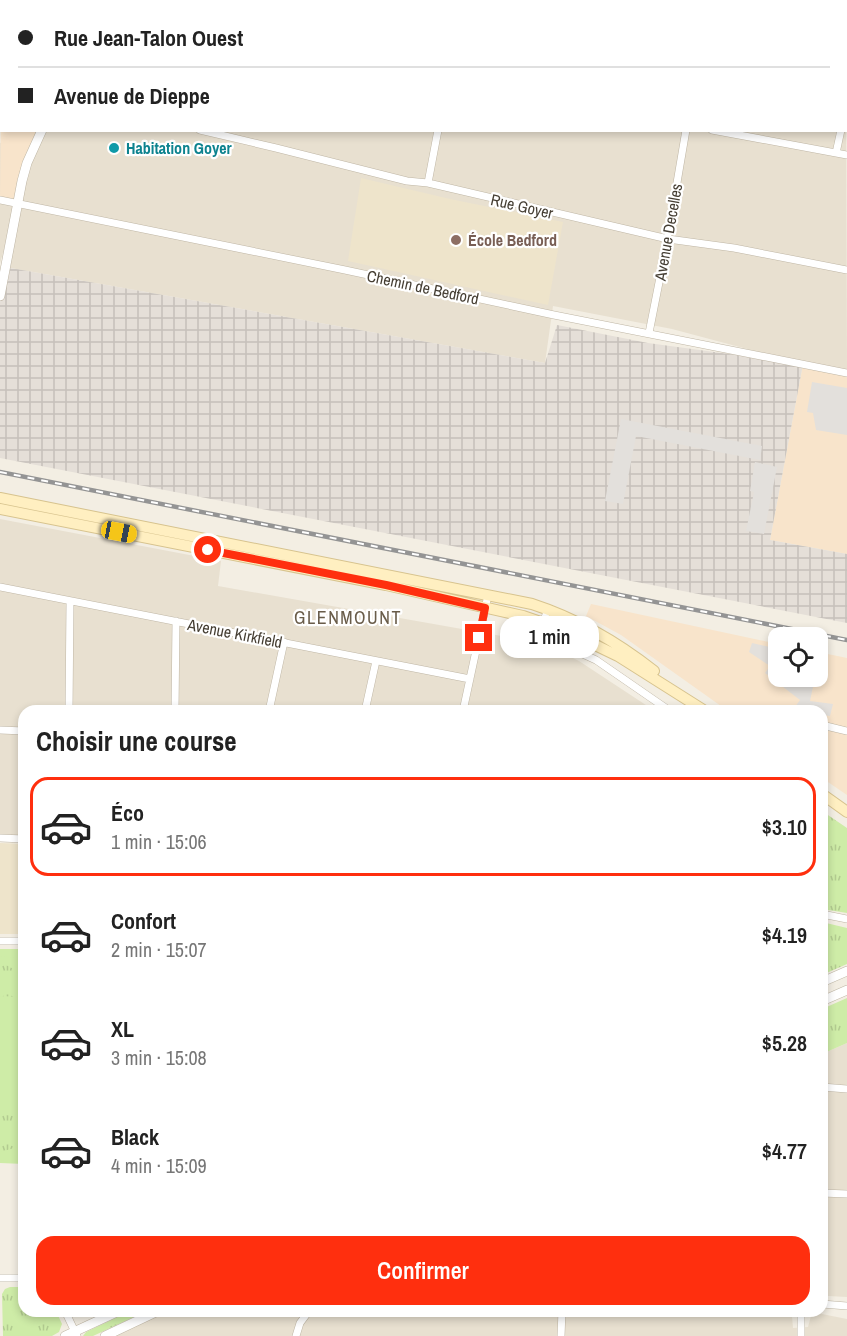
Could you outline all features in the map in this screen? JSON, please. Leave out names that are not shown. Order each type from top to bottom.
[{"type":"main road","points":[[0,498],[488,595],[548,609],[576,620],[606,636],[642,661],[697,705]]},
{"type":"main road","points":[[0,509],[386,585],[543,622],[574,634],[624,660],[696,705]]},
{"type":"main road","points":[[828,798],[847,812]]},
{"type":"street","points":[[0,296],[27,163],[41,132]]},
{"type":"street","name":"Rue Goyer","points":[[209,132],[407,181],[428,183],[668,239],[734,248],[847,270]]},
{"type":"street","points":[[428,183],[438,132]]},
{"type":"street","name":"Avenue Decelles","points":[[649,333],[668,239],[686,132]]},
{"type":"street","points":[[723,132],[847,155]]},
{"type":"street","points":[[836,153],[841,132]]},
{"type":"street","name":"Chemin de Bedford","points":[[0,200],[847,373]]},
{"type":"street","name":"Avenue Kirkfield","points":[[0,587],[470,679]]},
{"type":"street","points":[[464,705],[488,595]]},
{"type":"street","points":[[69,705],[70,602]]},
{"type":"street","points":[[548,609],[541,630],[543,636],[596,660],[661,705]]},
{"type":"street","points":[[175,705],[176,621]]},
{"type":"street","points":[[270,705],[284,642]]},
{"type":"street","points":[[366,705],[376,661]]},
{"type":"street","points":[[828,726],[847,731]]},
{"type":"street","points":[[0,730],[18,731]]},
{"type":"street","points":[[0,838],[18,839]]},
{"type":"street","points":[[828,915],[847,919]]},
{"type":"street","points":[[0,941],[18,941]]},
{"type":"street","points":[[828,979],[847,971]]},
{"type":"street","points":[[828,998],[847,990]]},
{"type":"street","points":[[828,1087],[847,1089]]},
{"type":"street","points":[[828,1193],[847,1194]]},
{"type":"street","points":[[0,1278],[18,1278]]},
{"type":"street","points":[[828,1304],[847,1306]]},
{"type":"street","points":[[68,1317],[76,1334]]},
{"type":"street","points":[[65,1336],[76,1334],[108,1317]]},
{"type":"street","points":[[105,1336],[145,1317]]},
{"type":"street","points":[[296,1336],[304,1317]]},
{"type":"street","points":[[561,1336],[562,1317]]},
{"type":"street","points":[[801,1317],[801,1336]]},
{"type":"shaded area","points":[[1,132],[42,132],[17,204],[0,200]]},
{"type":"shaded area","points":[[36,132],[846,132],[847,373],[803,364],[672,329],[553,306],[545,363],[5,267],[13,220],[0,263],[0,143]]},
{"type":"shaded area","name":"École Bedford","points":[[361,178],[563,222],[548,305],[348,261]]},
{"type":"shaded area","points":[[5,267],[545,363],[557,325],[648,343],[803,364],[770,540],[847,554],[847,623],[0,458],[0,296]]},
{"type":"shaded area","points":[[803,364],[847,373],[847,554],[770,540]]},
{"type":"shaded area","points":[[812,382],[847,388],[847,435],[816,430],[813,413],[807,412]]},
{"type":"shaded area","points":[[621,419],[762,446],[760,460],[636,436],[623,504],[605,501]]},
{"type":"shaded area","points":[[755,462],[777,467],[764,534],[746,531],[754,492],[750,491]]},
{"type":"shaded area","points":[[0,519],[221,561],[218,586],[535,642],[579,661],[646,705],[18,705],[18,839],[0,839]]},
{"type":"shaded area","points":[[591,604],[768,642],[768,687],[828,687],[828,654],[847,658],[847,795],[828,782],[828,705],[720,705],[621,635],[586,616]]},
{"type":"shaded area","points":[[752,643],[768,647],[768,665],[749,652]]},
{"type":"shaded area","points":[[783,687],[813,687],[810,701],[833,704],[830,716],[828,716],[828,705],[796,705],[800,700]]},
{"type":"shaded area","points":[[0,843],[18,844],[18,934],[0,934]]},
{"type":"shaded area","points":[[847,1043],[847,1297],[828,1296],[828,1051]]},
{"type":"shaded area","points":[[828,1315],[847,1319],[847,1336],[105,1336],[145,1317],[792,1317],[793,1328],[808,1327],[811,1317]]},
{"type":"green space","points":[[828,815],[847,828],[847,913],[828,910]]},
{"type":"green space","points":[[828,923],[847,928],[847,964],[828,972]]},
{"type":"green space","points":[[0,949],[18,949],[18,1164],[0,1163]]},
{"type":"green space","points":[[0,956],[15,958],[18,960],[18,972],[8,966],[0,964]]},
{"type":"green space","points":[[0,996],[18,997],[18,1116],[0,1115]]},
{"type":"green space","points":[[847,998],[847,1043],[828,1051],[828,1006]]},
{"type":"green space","points":[[18,1145],[18,1155],[0,1161],[0,1152]]},
{"type":"green space","points":[[18,1287],[18,1317],[59,1317],[62,1324],[59,1332],[52,1336],[3,1336],[2,1294],[5,1289]]},
{"type":"green space","points":[[117,1317],[134,1317],[93,1336],[83,1336],[86,1332]]},
{"type":"railway","points":[[0,472],[847,640]]},
{"type":"place","name":"Habitation Goyer","points":[[114,148]]},
{"type":"place","name":"École Bedford","points":[[456,240]]},
{"type":"district","name":"GLENMOUNT","points":[[348,618]]},
{"type":"route","points":[[208,550],[386,585],[485,608],[479,638]]}]
